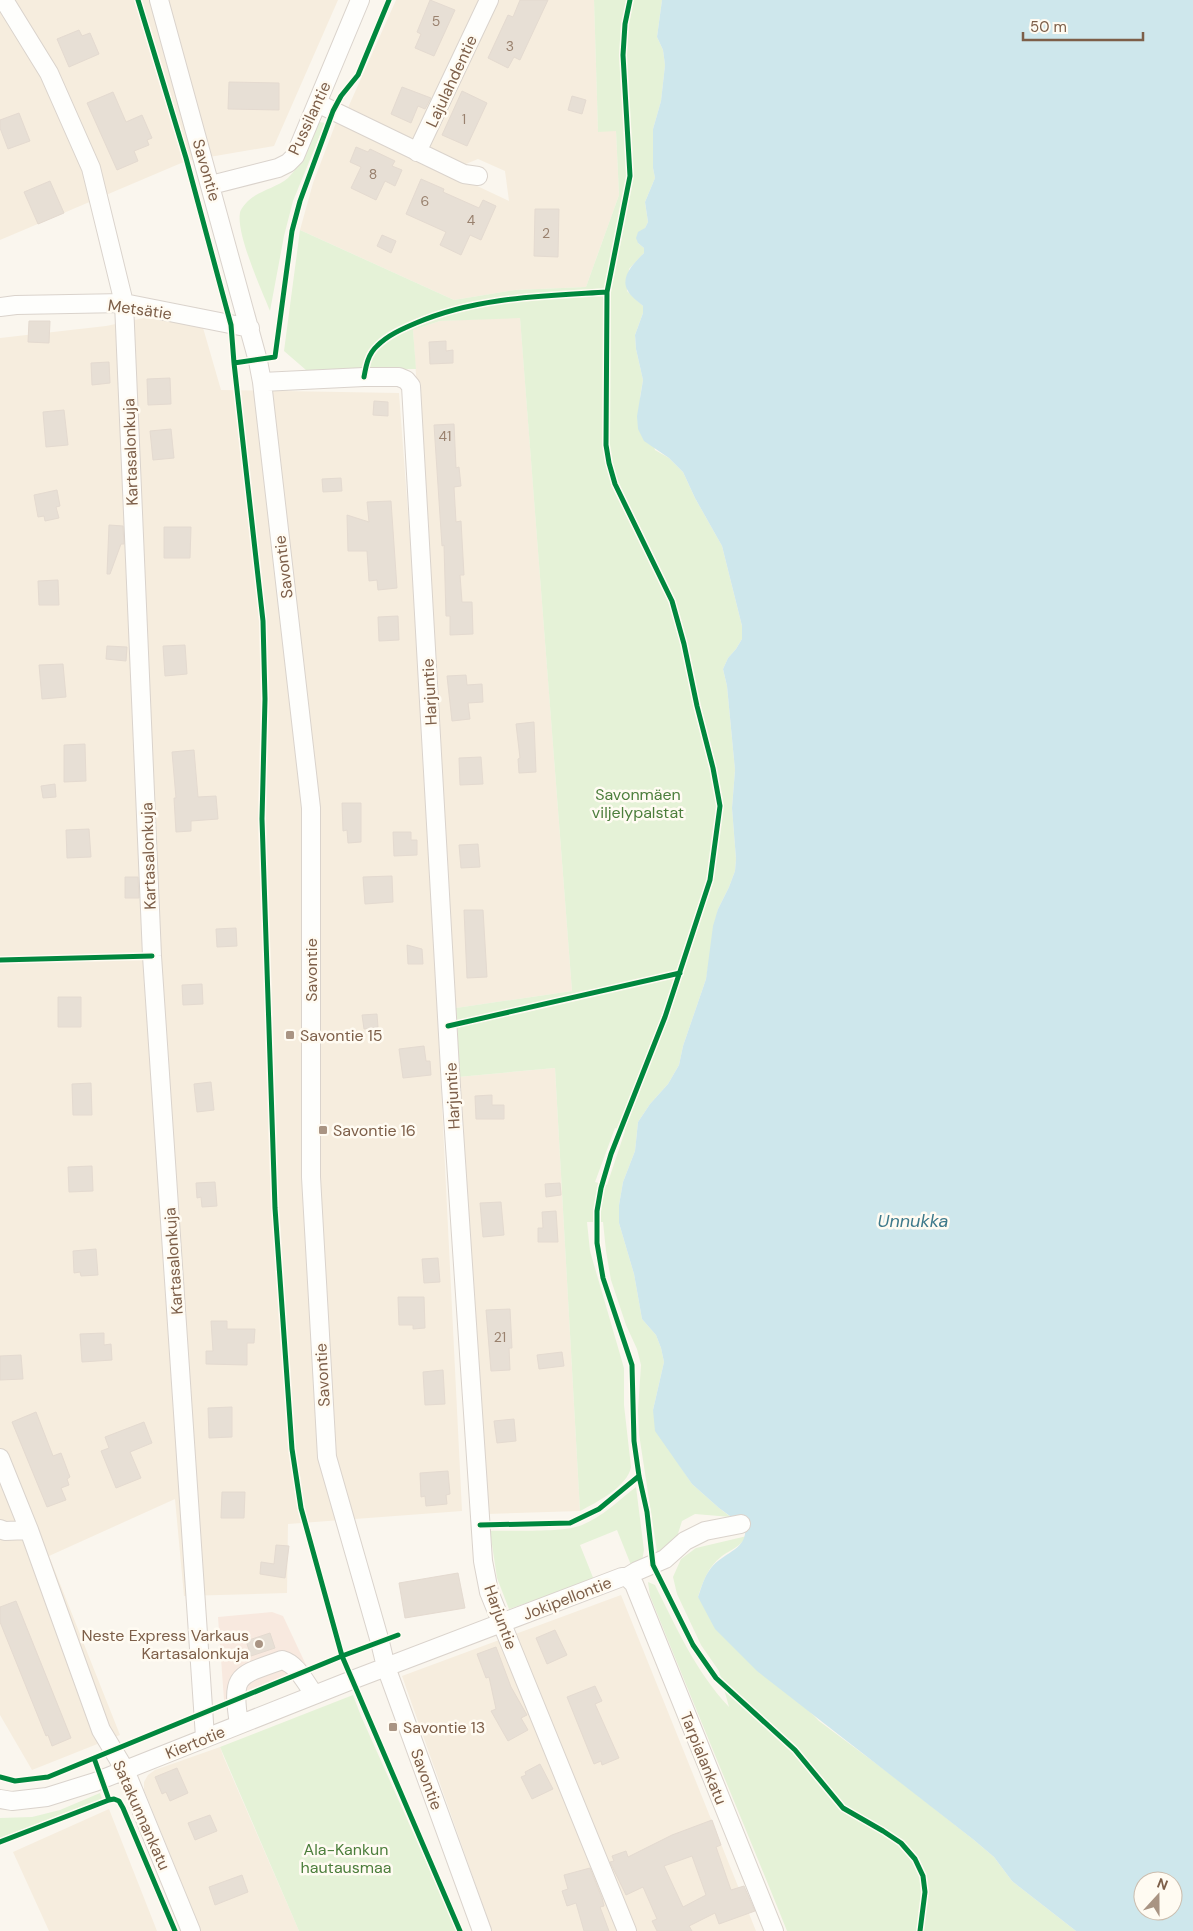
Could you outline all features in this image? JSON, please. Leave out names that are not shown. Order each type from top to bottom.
[{"type":"street","name":"Kartasalonkuja","points":[[4,0],[49,73],[92,168],[124,303],[152,956],[205,1737]]},
{"type":"street","name":"Savontie","points":[[159,0],[250,328],[262,382],[311,808],[311,1177],[327,1457],[386,1667],[482,1931]]},
{"type":"street","name":"Pussilantie","points":[[211,185],[278,168],[288,163],[294,156],[360,0]]},
{"type":"street","name":"Lajulahdentie","points":[[417,152],[487,5]]},
{"type":"street","points":[[317,103],[464,174],[478,176]]},
{"type":"street","name":"Metsätie","points":[[0,307],[124,303],[250,328]]},
{"type":"street","name":"Harjuntie","points":[[262,382],[364,377],[399,378],[406,380],[411,386],[451,1087],[483,1561],[489,1592],[627,1931]]},
{"type":"street","points":[[0,1458],[29,1530],[5,1531],[0,1529]]},
{"type":"street","name":"Jokipellontie","points":[[386,1667],[622,1577],[631,1581],[637,1571],[665,1559],[685,1541],[705,1531],[742,1524]]},
{"type":"street","name":"Satakunnankatu","points":[[29,1530],[101,1730],[125,1770],[191,1931]]},
{"type":"street","name":"Tarpialankatu","points":[[631,1581],[774,1931]]},
{"type":"street","points":[[239,1724],[235,1700],[236,1688],[239,1680],[247,1673],[282,1660],[287,1661],[314,1694]]},
{"type":"street","name":"Kiertotie","points":[[0,1799],[12,1801],[47,1797],[125,1770],[386,1667]]},
{"type":"shaded area","points":[[0,0],[338,0],[274,146],[186,161],[0,240]]},
{"type":"shaded area","points":[[396,0],[483,0],[418,135],[412,138],[401,136],[347,110]]},
{"type":"shaded area","points":[[494,0],[594,0],[598,131],[616,131],[619,195],[586,287],[515,290],[454,300],[300,230],[313,183],[337,120],[509,201],[505,171],[478,159],[461,166],[433,153],[430,148]]},
{"type":"shaded area","points":[[197,307],[221,390],[399,393],[422,700],[462,1511],[288,1524],[287,1593],[184,1596],[175,1499],[49,1556],[120,1735],[32,1770],[0,1715],[0,338],[106,326]]},
{"type":"shaded area","points":[[520,317],[572,991],[456,1008],[413,330],[440,321]]},
{"type":"shaded area","points":[[555,1068],[580,1511],[486,1514],[458,1077]]},
{"type":"shaded area","points":[[621,1595],[756,1931],[492,1931],[402,1676]]},
{"type":"shaded area","points":[[272,1612],[283,1616],[307,1667],[224,1700],[218,1617]]},
{"type":"shaded area","points":[[220,1747],[299,1931],[201,1931],[144,1790],[144,1782],[148,1775],[155,1770]]},
{"type":"shaded area","points":[[109,1809],[157,1931],[49,1931],[13,1852]]},
{"type":"green space","name":"Savonmäen viljelypalstat","points":[[594,0],[662,0],[657,37],[663,50],[665,65],[661,101],[653,129],[653,168],[655,178],[645,202],[648,222],[638,243],[644,248],[644,253],[629,269],[627,291],[643,306],[643,313],[635,335],[643,380],[640,397],[655,450],[669,458],[683,472],[695,498],[722,546],[742,626],[742,639],[728,658],[723,669],[727,686],[735,770],[732,808],[736,859],[735,871],[718,909],[706,979],[683,1046],[679,1065],[668,1084],[650,1104],[638,1122],[635,1151],[623,1182],[619,1205],[619,1223],[634,1274],[642,1319],[656,1335],[664,1362],[653,1410],[678,1463],[692,1484],[731,1517],[695,1514],[682,1521],[676,1540],[658,1558],[639,1434],[638,1410],[641,1365],[637,1349],[626,1325],[611,1280],[603,1222],[587,1222],[590,1251],[624,1368],[624,1405],[631,1467],[629,1474],[618,1487],[602,1499],[580,1511],[555,1068],[458,1077],[456,1008],[572,991],[520,318],[440,321],[413,330],[416,369],[306,370],[284,351],[300,230],[454,300],[515,290],[586,287],[619,195],[616,131],[598,132]],"holes":[[[615,1128],[625,1131],[607,1185],[595,1182]]]},
{"type":"green space","points":[[320,122],[325,123],[293,201],[284,236],[270,311],[246,248],[240,222],[240,212],[253,197],[288,178],[302,158]]},
{"type":"green space","points":[[636,1487],[644,1550],[642,1561],[631,1565],[617,1530],[580,1545],[594,1580],[509,1609],[497,1578],[490,1531],[573,1528],[589,1522],[603,1513]]},
{"type":"green space","points":[[747,1536],[739,1545],[722,1556],[713,1565],[704,1580],[698,1597],[819,1721],[974,1840],[994,1857],[1012,1881],[1076,1931],[787,1931],[650,1596],[648,1582],[655,1585],[679,1633],[706,1679],[729,1707],[719,1671],[701,1645],[677,1594],[673,1577],[681,1559],[696,1548]]},
{"type":"green space","name":"Ala-Kankun hautausmaa","points":[[353,1695],[457,1931],[299,1931],[220,1747]]},
{"type":"green space","points":[[100,1793],[102,1799],[0,1838],[0,1818],[32,1817],[60,1810]]},
{"type":"water","name":"Unnukka","points":[[662,0],[1193,0],[1193,1931],[1076,1931],[1012,1881],[994,1857],[974,1840],[757,1671],[715,1629],[698,1597],[711,1568],[743,1541],[745,1527],[719,1508],[692,1484],[655,1431],[653,1410],[664,1362],[656,1335],[642,1319],[634,1274],[619,1223],[619,1205],[623,1182],[635,1151],[638,1122],[650,1104],[668,1084],[679,1065],[683,1046],[706,979],[713,926],[718,909],[735,871],[736,859],[732,808],[735,770],[727,686],[723,669],[728,658],[742,639],[742,626],[722,546],[695,498],[683,472],[669,458],[644,441],[638,429],[637,416],[643,380],[635,335],[643,313],[643,306],[629,293],[625,280],[629,270],[644,253],[644,248],[638,243],[636,238],[638,232],[645,228],[648,222],[645,202],[655,178],[653,168],[653,129],[661,101],[665,65],[663,50],[657,37]]},
{"type":"building","points":[[430,0],[455,10],[434,56],[415,48],[421,34],[417,32]]},
{"type":"building","points":[[520,0],[548,0],[520,60],[514,57],[508,68],[488,58],[508,15],[513,17]]},
{"type":"building","points":[[79,30],[82,36],[90,33],[99,54],[69,67],[57,39]]},
{"type":"building","points":[[229,82],[279,83],[279,110],[228,109]]},
{"type":"building","points":[[402,87],[431,98],[425,109],[418,106],[411,123],[391,114]]},
{"type":"building","points":[[462,91],[487,103],[467,146],[442,135]]},
{"type":"building","points":[[113,92],[126,122],[142,115],[152,138],[147,140],[149,145],[134,151],[138,161],[117,170],[87,103]]},
{"type":"building","points":[[572,96],[586,100],[582,114],[568,110]]},
{"type":"building","points":[[19,113],[30,141],[8,149],[0,128],[0,120]]},
{"type":"building","points":[[356,147],[368,152],[370,149],[395,161],[392,166],[402,170],[395,186],[385,181],[376,200],[351,188],[361,167],[350,162]]},
{"type":"building","points":[[421,179],[444,189],[443,192],[479,208],[483,200],[496,206],[481,240],[470,235],[461,255],[440,245],[446,232],[406,214]]},
{"type":"building","points":[[50,181],[64,213],[38,224],[24,192]]},
{"type":"building","points":[[535,209],[559,209],[558,257],[534,256]]},
{"type":"building","points":[[382,235],[396,241],[391,253],[377,246]]},
{"type":"building","points":[[29,321],[50,321],[49,343],[28,342]]},
{"type":"building","points":[[446,341],[446,351],[453,350],[453,363],[430,364],[429,342]]},
{"type":"building","points":[[109,362],[110,383],[92,385],[91,363]]},
{"type":"building","points":[[170,378],[171,404],[148,405],[147,379]]},
{"type":"building","points":[[374,401],[388,402],[388,416],[373,415]]},
{"type":"building","points":[[64,410],[68,445],[46,447],[43,412]]},
{"type":"building","points":[[454,424],[456,468],[459,467],[461,486],[454,487],[456,522],[461,521],[464,575],[460,575],[462,602],[472,602],[473,634],[450,635],[450,616],[446,616],[444,545],[442,546],[434,425]]},
{"type":"building","points":[[171,429],[174,458],[153,460],[150,431]]},
{"type":"building","points":[[341,478],[342,491],[323,492],[322,479]]},
{"type":"building","points":[[57,490],[60,506],[56,507],[59,518],[45,521],[44,516],[38,517],[34,495]]},
{"type":"building","points":[[391,501],[397,588],[378,590],[377,580],[369,581],[367,551],[348,551],[347,515],[369,522],[367,502]]},
{"type":"building","points":[[109,525],[123,526],[124,544],[121,544],[110,574],[107,574]]},
{"type":"building","points":[[164,527],[191,527],[190,558],[164,558]]},
{"type":"building","points":[[58,580],[59,605],[39,605],[38,581]]},
{"type":"building","points":[[398,616],[399,640],[379,641],[378,617]]},
{"type":"building","points":[[185,645],[187,674],[165,676],[163,646]]},
{"type":"building","points":[[107,646],[127,647],[126,661],[106,659]]},
{"type":"building","points":[[63,664],[66,697],[42,699],[39,665]]},
{"type":"building","points":[[466,675],[467,685],[482,684],[483,702],[468,703],[470,719],[452,721],[447,676]]},
{"type":"building","points":[[534,722],[536,772],[519,773],[518,759],[520,758],[516,724]]},
{"type":"building","points":[[85,744],[86,781],[64,782],[64,745]]},
{"type":"building","points":[[194,750],[198,797],[216,796],[218,819],[191,821],[191,831],[176,832],[174,798],[176,798],[172,752]]},
{"type":"building","points":[[481,757],[483,784],[460,785],[459,758]]},
{"type":"building","points":[[55,784],[56,797],[43,798],[41,786]]},
{"type":"building","points":[[342,803],[361,803],[361,842],[348,843],[347,830],[343,831]]},
{"type":"building","points":[[89,829],[91,857],[67,858],[66,830]]},
{"type":"building","points":[[393,832],[411,832],[411,840],[417,840],[417,855],[394,856]]},
{"type":"building","points":[[478,844],[480,867],[461,868],[459,845]]},
{"type":"building","points":[[392,876],[393,902],[365,904],[363,877]]},
{"type":"building","points":[[125,877],[138,877],[139,898],[125,898]]},
{"type":"building","points":[[464,910],[483,910],[487,977],[467,978]]},
{"type":"building","points":[[236,928],[237,946],[217,947],[216,929]]},
{"type":"building","points":[[407,945],[422,949],[423,964],[408,964]]},
{"type":"building","points":[[202,984],[203,1004],[183,1005],[182,985]]},
{"type":"building","points":[[58,997],[81,997],[81,1027],[58,1027]]},
{"type":"building","points":[[377,1014],[378,1027],[364,1029],[362,1015]]},
{"type":"building","points":[[424,1046],[426,1061],[430,1061],[431,1075],[403,1078],[399,1049]]},
{"type":"building","points":[[211,1082],[214,1110],[197,1112],[194,1084]]},
{"type":"building","points":[[91,1083],[92,1115],[73,1115],[72,1084]]},
{"type":"building","points":[[492,1095],[492,1105],[504,1105],[504,1119],[476,1119],[475,1096]]},
{"type":"building","points":[[92,1166],[93,1191],[69,1192],[68,1167]]},
{"type":"building","points":[[215,1182],[217,1206],[202,1207],[201,1197],[197,1198],[196,1183]]},
{"type":"building","points":[[560,1183],[561,1195],[546,1197],[545,1184]]},
{"type":"building","points":[[501,1202],[504,1235],[483,1237],[480,1203]]},
{"type":"building","points":[[556,1211],[558,1242],[538,1242],[538,1228],[543,1228],[542,1212]]},
{"type":"building","points":[[96,1249],[98,1275],[81,1276],[80,1272],[74,1273],[73,1251]]},
{"type":"building","points":[[438,1258],[440,1282],[424,1283],[422,1259]]},
{"type":"building","points":[[398,1297],[424,1297],[425,1328],[413,1329],[413,1325],[399,1325]]},
{"type":"building","points":[[510,1309],[512,1348],[509,1348],[510,1370],[491,1371],[486,1310]]},
{"type":"building","points":[[211,1321],[227,1321],[227,1329],[255,1329],[254,1343],[247,1343],[247,1365],[206,1364],[206,1351],[213,1351]]},
{"type":"building","points":[[104,1333],[104,1345],[111,1344],[112,1360],[82,1362],[80,1334]]},
{"type":"building","points":[[562,1352],[564,1366],[539,1369],[537,1355]]},
{"type":"building","points":[[21,1355],[23,1379],[0,1380],[0,1356]]},
{"type":"building","points":[[443,1370],[445,1404],[425,1405],[423,1372]]},
{"type":"building","points":[[232,1407],[232,1437],[209,1438],[208,1408]]},
{"type":"building","points":[[36,1412],[53,1456],[61,1453],[70,1477],[67,1479],[69,1485],[61,1488],[66,1500],[47,1507],[12,1422]]},
{"type":"building","points":[[514,1419],[516,1441],[497,1443],[494,1421]]},
{"type":"building","points":[[144,1422],[152,1443],[130,1452],[141,1478],[116,1488],[101,1451],[109,1448],[105,1437]]},
{"type":"building","points":[[448,1471],[450,1494],[446,1495],[447,1504],[426,1506],[425,1496],[421,1497],[420,1473]]},
{"type":"building","points":[[222,1492],[245,1492],[244,1518],[221,1518]]},
{"type":"building","points":[[276,1545],[289,1546],[285,1578],[260,1574],[261,1562],[274,1564]]},
{"type":"building","points":[[458,1573],[465,1608],[405,1618],[399,1583]]},
{"type":"building","points":[[16,1601],[71,1738],[52,1746],[48,1735],[46,1736],[0,1622],[0,1607]]},
{"type":"building","points":[[555,1630],[567,1655],[547,1664],[536,1638]]},
{"type":"building","points":[[270,1633],[275,1648],[251,1656],[246,1641]]},
{"type":"building","points":[[496,1647],[511,1687],[527,1715],[521,1718],[528,1730],[508,1741],[491,1711],[496,1709],[489,1677],[486,1678],[477,1654]]},
{"type":"building","points":[[595,1686],[602,1701],[595,1704],[619,1758],[602,1765],[601,1761],[594,1764],[567,1697]]},
{"type":"building","points":[[540,1764],[553,1789],[532,1799],[521,1777],[526,1775],[525,1772]]},
{"type":"building","points":[[177,1768],[188,1793],[170,1801],[166,1792],[162,1794],[155,1777]]},
{"type":"building","points":[[210,1815],[217,1831],[195,1840],[188,1823]]},
{"type":"building","points":[[712,1820],[721,1845],[716,1847],[731,1890],[744,1886],[755,1911],[719,1924],[715,1913],[689,1926],[692,1931],[657,1931],[652,1921],[657,1919],[643,1887],[626,1895],[610,1862],[614,1861],[612,1856],[626,1851],[628,1857],[672,1835]],"holes":[[[692,1856],[706,1895],[683,1907],[664,1866]]]},
{"type":"building","points":[[590,1868],[602,1898],[604,1906],[600,1907],[609,1931],[584,1931],[576,1903],[567,1906],[562,1891],[568,1889],[564,1875]]},
{"type":"building","points":[[242,1875],[248,1892],[215,1905],[209,1887]]},
{"type":"cycle path","points":[[138,0],[186,158],[231,325],[234,363]]},
{"type":"cycle path","points":[[389,0],[358,75],[341,96],[333,111],[300,201],[292,231],[275,357],[234,363],[263,621],[265,699],[262,819],[275,1208],[292,1449],[301,1508],[342,1656],[460,1931]]},
{"type":"cycle path","points":[[630,0],[625,24],[623,55],[630,176],[607,292],[606,445],[615,484],[672,601],[684,644],[720,806],[710,880],[665,1017],[611,1154],[601,1188],[597,1211],[597,1243],[603,1278],[632,1365],[634,1441],[647,1512],[653,1565],[693,1645],[716,1678],[795,1750],[843,1808],[901,1843],[915,1859],[923,1876],[925,1892],[920,1931]]},
{"type":"cycle path","points":[[364,377],[369,356],[381,342],[400,330],[439,314],[510,299],[607,292]]},
{"type":"cycle path","points":[[0,960],[152,956]]},
{"type":"cycle path","points":[[448,1026],[680,973]]},
{"type":"cycle path","points":[[480,1525],[570,1523],[599,1509],[639,1476]]},
{"type":"cycle path","points":[[0,1777],[15,1781],[48,1777],[342,1656],[398,1635]]},
{"type":"cycle path","points":[[94,1758],[109,1800],[119,1801],[123,1808],[175,1931]]},
{"type":"cycle path","points":[[0,1842],[109,1800]]},
{"type":"place","name":"Savontie 15","points":[[290,1035]]},
{"type":"place","name":"Savontie 16","points":[[323,1130]]},
{"type":"place","name":"Neste Express Varkaus Kartasalonkuja","points":[[259,1644]]},
{"type":"place","name":"Savontie 13","points":[[393,1727]]}]
